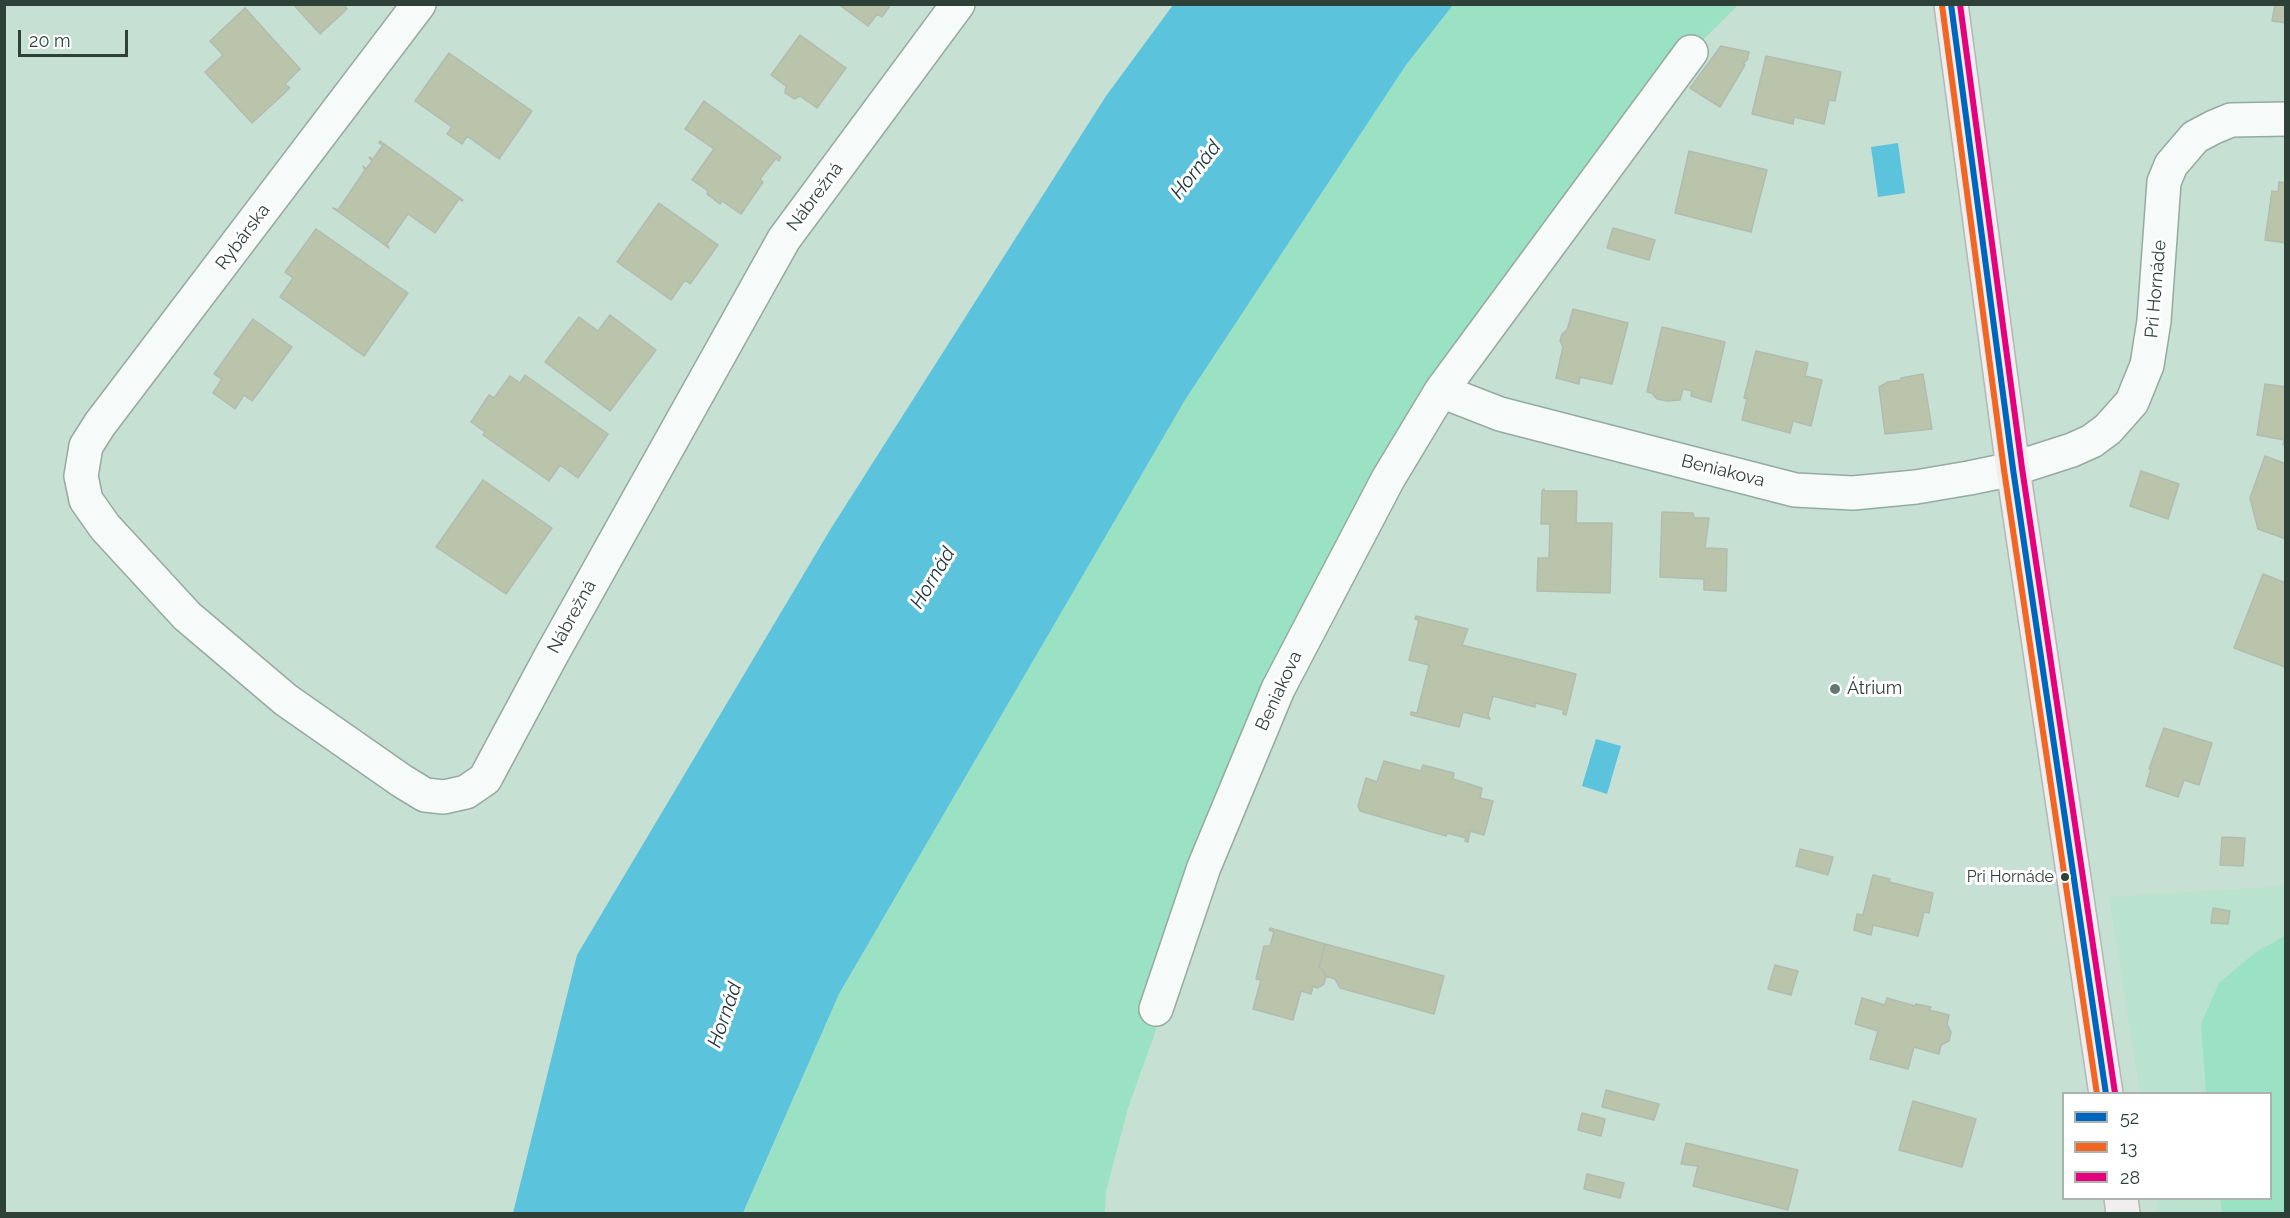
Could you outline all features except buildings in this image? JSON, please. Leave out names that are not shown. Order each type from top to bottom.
[{"type":"main road","points":[[1951,4],[2013,469],[2106,1092]]},
{"type":"street","name":"Rybárska","points":[[81,476],[86,446],[100,424],[419,4]]},
{"type":"street","name":"Nábrežná","points":[[81,476],[86,500],[105,527],[187,616],[286,700],[425,795],[444,797],[466,792],[485,779],[496,761],[552,654],[784,239],[958,4]]},
{"type":"street","name":"Beniakova","points":[[1156,1009],[1204,867],[1278,689],[1388,479],[1441,391],[1691,52]]},
{"type":"street","name":"Pri Hornáde","points":[[2013,469],[2072,450],[2092,441],[2108,429],[2132,402],[2147,365],[2152,342],[2164,182],[2171,165],[2181,152],[2195,137],[2214,126],[2231,120],[2286,119]]},
{"type":"street","name":"Beniakova","points":[[1441,391],[1500,414],[1795,490],[1853,493],[1916,487],[2013,469]]},
{"type":"shaded area","points":[[1453,5],[1738,5],[1691,52],[1441,391],[1278,689],[1128,1108],[1106,1191],[1105,1213],[743,1214],[839,994],[1185,400],[1406,65]]},
{"type":"shaded area","points":[[2285,886],[2285,1213],[2159,1213],[2157,1200],[2272,1200],[2272,1092],[2140,1092],[2109,897]]},
{"type":"shaded area","points":[[2285,936],[2285,1213],[2222,1213],[2220,1200],[2272,1200],[2272,1092],[2206,1092],[2201,1024],[2219,983],[2256,952]]},
{"type":"water","name":"Hornád","points":[[1173,5],[1453,5],[1406,65],[1185,400],[839,994],[743,1213],[513,1213],[577,955],[830,530],[1106,96]]},
{"type":"water","points":[[1898,143],[1905,193],[1878,197],[1871,147]]},
{"type":"water","points":[[1596,739],[1621,746],[1607,794],[1582,786]]},
{"type":"transit line","name":"52","points":[[1951,4],[2013,469],[2106,1092]]},
{"type":"transit line","name":"28","points":[[1960,4],[2022,468],[2115,1092]]},
{"type":"transit line","name":"13","points":[[1942,5],[2004,470],[2097,1092]]},
{"type":"place","name":"Átrium","points":[[1835,689]]},
{"type":"place","name":"Pri Hornáde","points":[[2065,877]]}]
